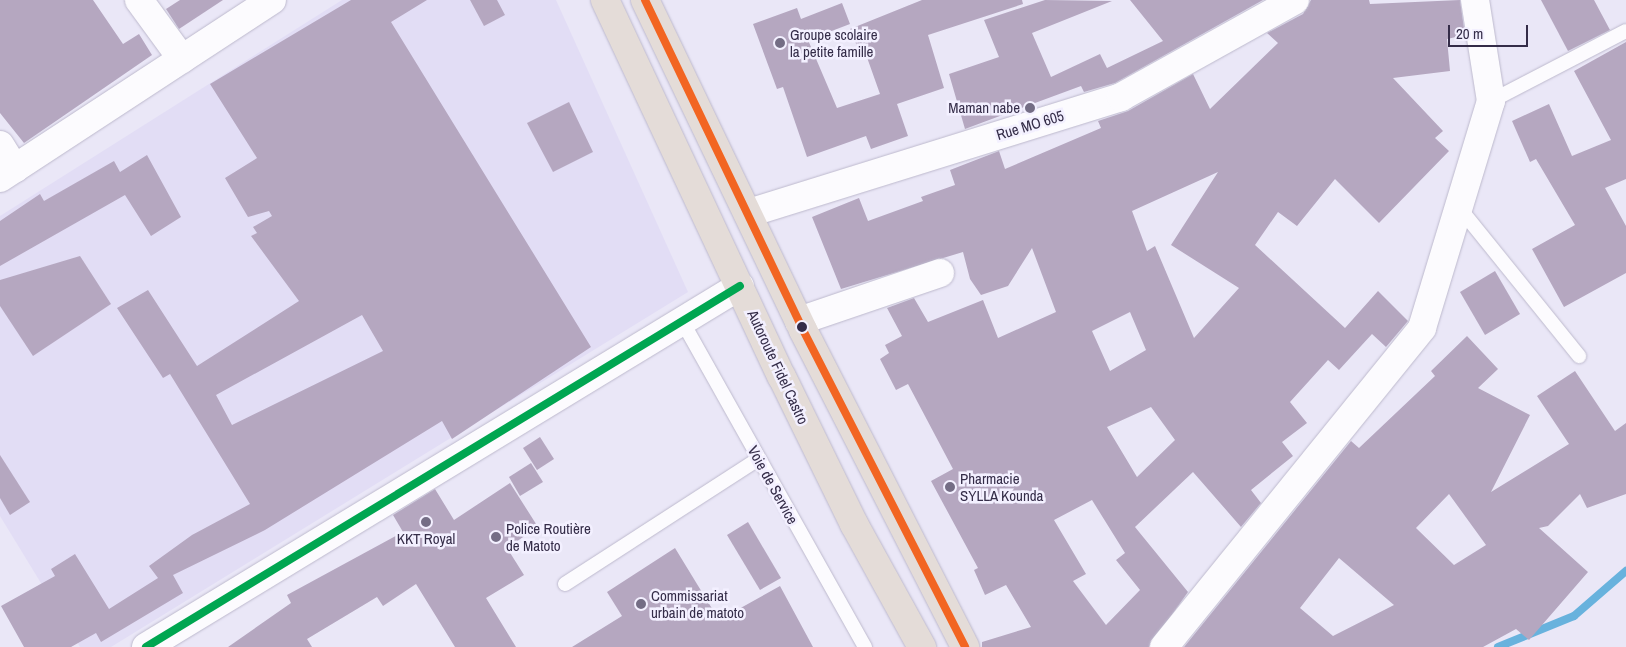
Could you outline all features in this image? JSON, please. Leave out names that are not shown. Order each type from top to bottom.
[{"type":"highway","name":"Autoroute Fidel Castro","points":[[606,0],[854,524],[922,647]]},
{"type":"highway","points":[[645,0],[749,213],[799,321],[965,647]]},
{"type":"street","points":[[139,0],[182,58]]},
{"type":"street","points":[[0,145],[8,173],[272,0]]},
{"type":"street","name":"Rue MO 605","points":[[749,213],[1120,97],[1295,0]]},
{"type":"street","points":[[1164,647],[1422,328],[1456,203],[1491,101],[1474,0]]},
{"type":"street","points":[[799,321],[940,273]]},
{"type":"street","points":[[146,647],[740,286]]},
{"type":"lane","points":[[1491,101],[1626,31]]},
{"type":"lane","points":[[1456,203],[1579,356]]},
{"type":"lane","name":"Voie de Service","points":[[682,321],[865,647]]},
{"type":"lane","points":[[564,584],[758,459]]},
{"type":"shaded area","points":[[342,0],[556,0],[688,292],[111,647],[80,647],[0,516],[0,216]]},
{"type":"building","points":[[0,0],[93,0],[123,44],[139,34],[152,55],[24,143],[0,113]]},
{"type":"building","points":[[180,0],[223,0],[179,29],[166,9]]},
{"type":"building","points":[[351,0],[427,0],[391,22],[591,347],[452,439],[442,421],[265,530],[173,575],[183,593],[101,642],[96,633],[71,647],[24,647],[1,606],[55,576],[51,569],[75,554],[109,609],[158,578],[149,566],[192,535],[250,504],[170,374],[163,378],[117,308],[148,290],[197,366],[299,301],[251,236],[257,233],[253,227],[272,216],[269,211],[248,217],[225,178],[257,158],[210,84]],"holes":[[[362,315],[383,351],[232,425],[216,395]]]},
{"type":"building","points":[[470,0],[497,0],[505,15],[484,26]]},
{"type":"building","points":[[922,0],[1022,0],[1023,4],[928,35],[944,88],[897,104],[908,136],[871,149],[866,136],[807,157],[783,87],[777,89],[753,24],[797,8],[801,19],[842,3],[850,24],[808,40],[837,108],[880,94],[864,49],[859,51],[850,29]]},
{"type":"building","points":[[1045,0],[1112,1],[1032,33],[1051,77],[1100,54],[1107,68],[1163,41],[1130,0],[1263,0],[1115,83],[1084,92],[1081,86],[965,129],[949,74],[999,57],[984,20]]},
{"type":"building","points":[[1311,0],[1369,0],[1370,4],[1460,0],[1465,35],[1447,39],[1450,71],[1393,78],[1443,131],[1435,138],[1449,151],[1379,223],[1335,179],[1297,226],[1278,212],[1255,245],[1345,328],[1378,291],[1408,321],[1386,347],[1372,334],[1339,370],[1328,360],[1290,402],[1307,423],[1282,442],[1293,456],[1251,490],[1261,503],[1241,527],[1193,472],[1135,527],[1188,592],[1149,647],[982,647],[982,642],[1031,627],[1006,585],[985,595],[974,570],[978,568],[931,481],[953,469],[908,384],[896,390],[880,359],[889,353],[885,345],[902,336],[887,308],[914,298],[928,322],[983,300],[998,338],[1056,312],[1032,248],[1008,286],[981,295],[970,279],[963,252],[841,289],[812,217],[859,198],[868,221],[923,201],[921,197],[955,185],[950,170],[999,151],[1005,169],[1101,128],[1098,121],[1128,111],[1193,74],[1210,109],[1278,43],[1267,33],[1303,14]],"holes":[[[1218,172],[1171,245],[1239,288],[1194,338],[1155,246],[1147,251],[1132,211]],[[1130,312],[1146,350],[1110,371],[1092,331]],[[1151,407],[1175,440],[1137,477],[1107,427]],[[1092,500],[1125,553],[1116,560],[1140,590],[1106,625],[1073,581],[1086,574],[1054,520]]]},
{"type":"building","points":[[1541,0],[1594,0],[1610,30],[1568,51]]},
{"type":"building","points":[[1626,42],[1626,179],[1605,188],[1626,226],[1626,273],[1564,307],[1532,249],[1575,225],[1536,159],[1530,162],[1512,121],[1549,104],[1572,156],[1611,140],[1574,71]]},
{"type":"building","points":[[569,102],[593,152],[553,172],[527,123]]},
{"type":"building","points":[[147,155],[181,217],[151,236],[125,195],[0,266],[0,221],[40,194],[44,201],[114,161],[120,172]]},
{"type":"building","points":[[80,256],[111,304],[33,356],[0,306],[0,280]]},
{"type":"building","points":[[1495,271],[1520,314],[1485,335],[1460,292]]},
{"type":"building","points":[[1467,336],[1498,369],[1478,388],[1530,415],[1491,492],[1569,444],[1537,396],[1575,371],[1615,431],[1626,423],[1626,494],[1587,508],[1580,494],[1548,526],[1539,528],[1588,572],[1529,640],[1516,629],[1483,647],[1184,647],[1351,441],[1359,448],[1435,376],[1431,371]],"holes":[[[1449,494],[1486,545],[1454,565],[1416,528]],[[1339,558],[1394,605],[1333,636],[1300,608]]]},
{"type":"building","points":[[540,437],[554,459],[537,470],[523,448]]},
{"type":"building","points":[[0,455],[30,502],[10,515],[0,498]]},
{"type":"building","points":[[531,463],[543,482],[520,496],[509,477]]},
{"type":"building","points":[[510,483],[538,527],[507,548],[524,575],[486,598],[516,647],[455,647],[416,584],[383,606],[377,597],[307,639],[312,647],[228,647],[291,603],[287,595],[403,532],[393,515],[435,489],[454,520]]},
{"type":"building","points":[[748,522],[781,578],[760,590],[727,535]]},
{"type":"building","points":[[675,548],[719,620],[780,586],[813,647],[572,647],[622,616],[607,592]]},
{"type":"waterway","points":[[1498,647],[1574,616],[1626,571]]},
{"type":"transit line","points":[[645,0],[803,330],[965,647]]},
{"type":"transit line","points":[[146,647],[740,286]]},
{"type":"place","name":"Groupe scolaire la petite famille","points":[[780,43]]},
{"type":"place","name":"Maman nabe","points":[[1030,108]]},
{"type":"place","name":"Pharmacie SYLLA Kounda","points":[[950,487]]},
{"type":"place","name":"KKT Royal","points":[[426,522]]},
{"type":"place","name":"Police Routière de Matoto","points":[[496,537]]},
{"type":"place","name":"Commissariat urbain de matoto","points":[[641,604]]}]
